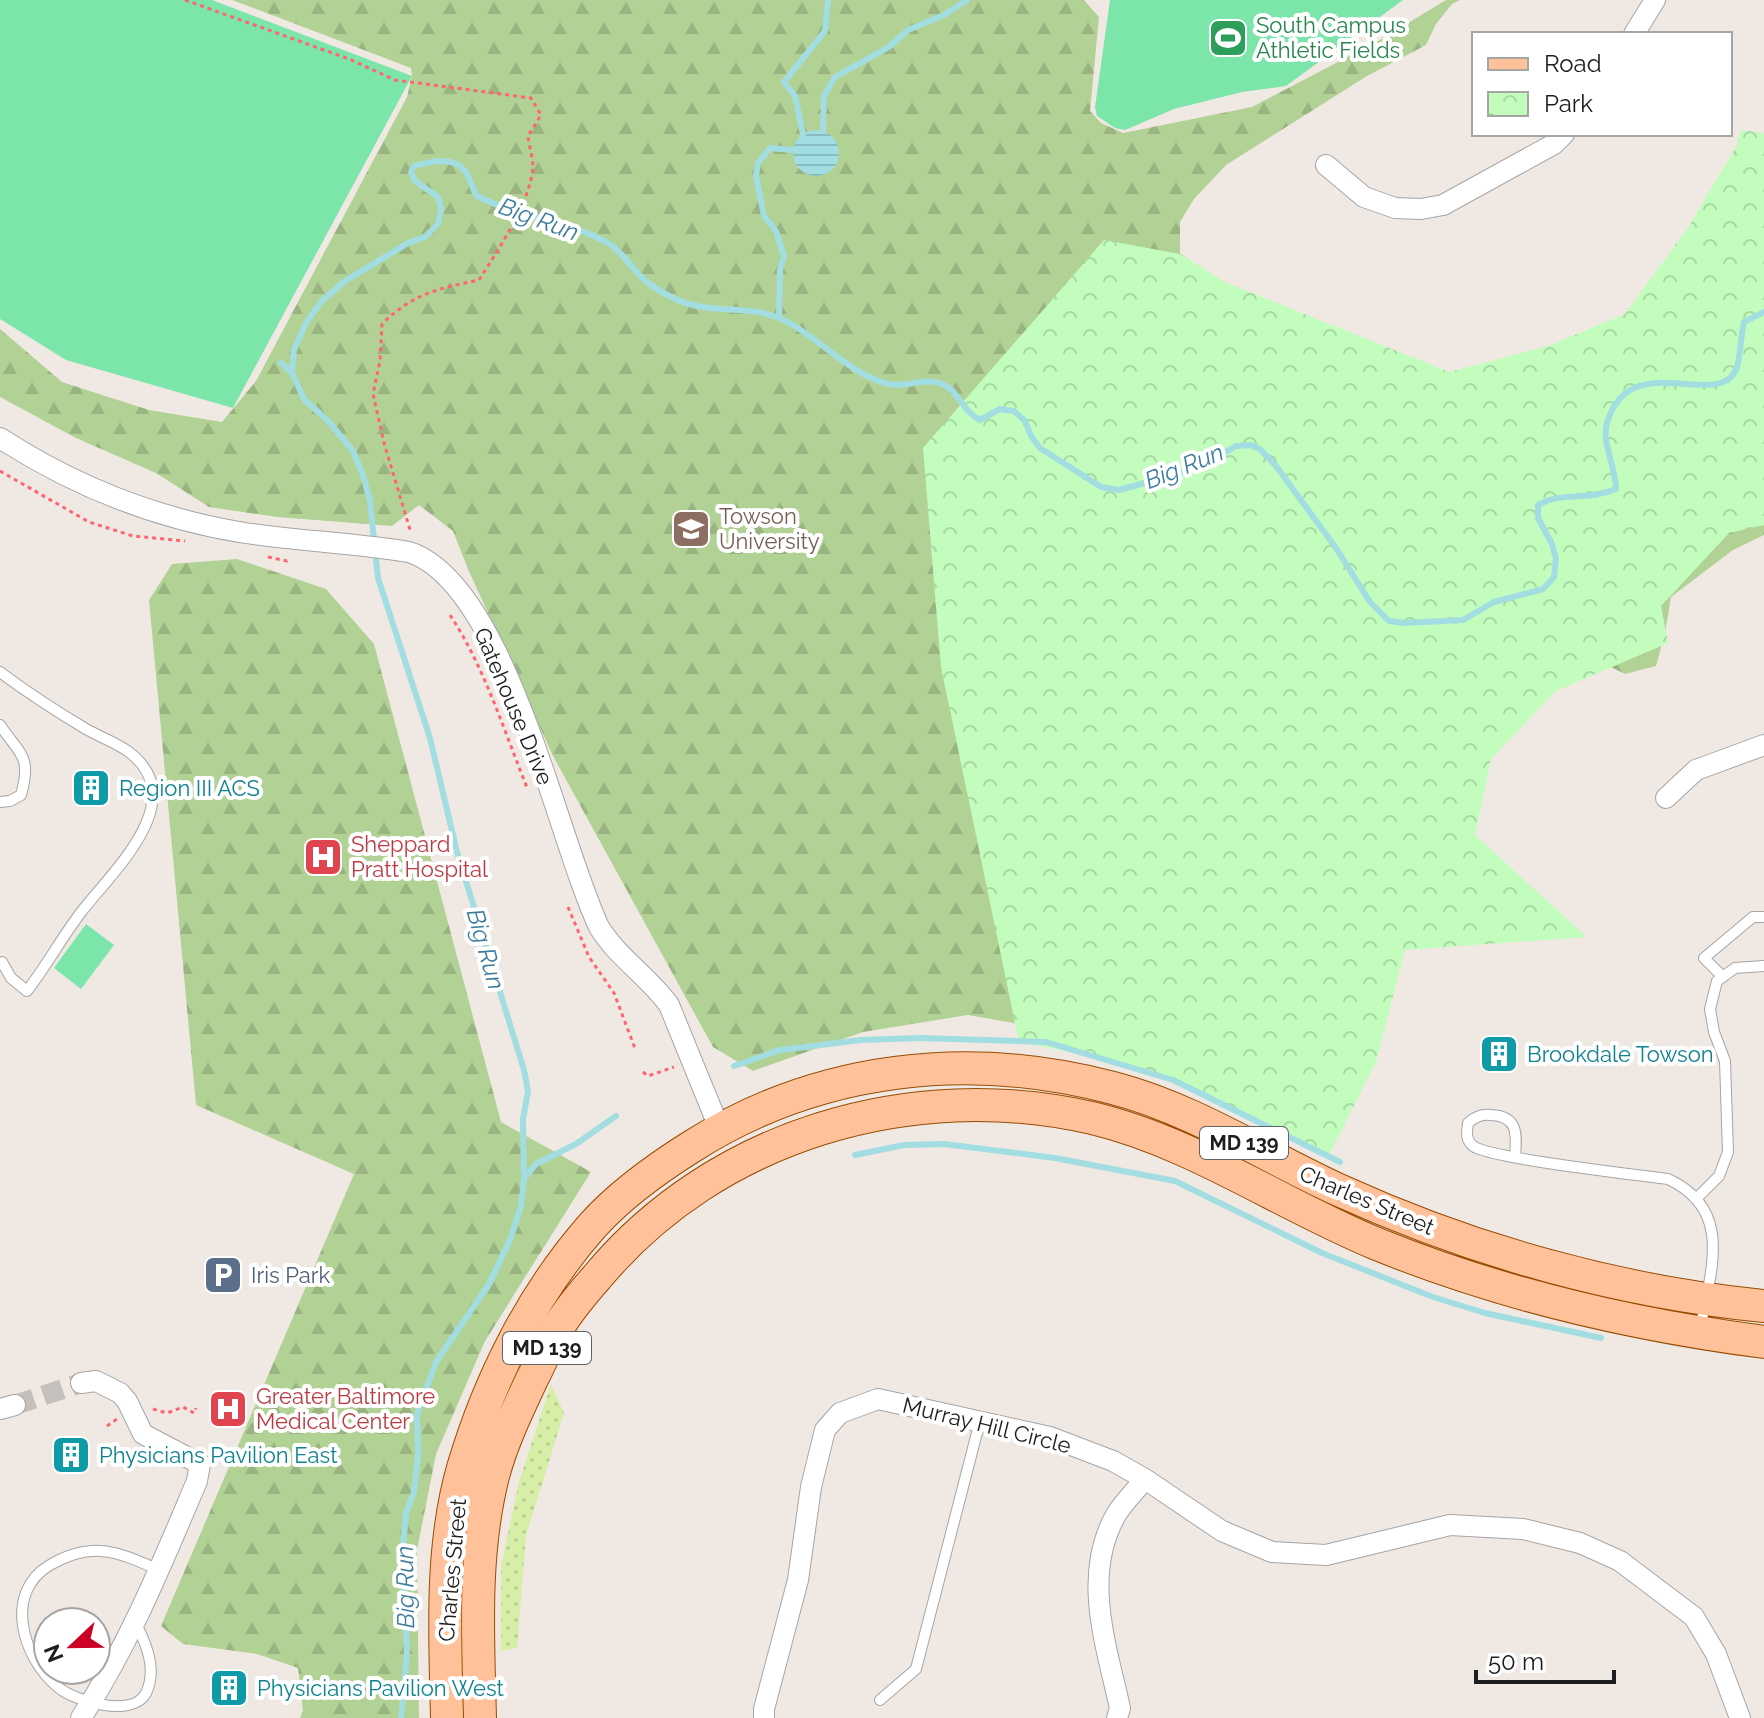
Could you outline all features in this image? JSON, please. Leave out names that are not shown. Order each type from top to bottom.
[{"type":"main road","name":"Charles Street","points":[[447,1718],[445,1630],[452,1521],[462,1471],[488,1395],[516,1337],[552,1276],[593,1225],[632,1189],[676,1156],[720,1130],[803,1094],[894,1072],[970,1067],[1059,1075],[1119,1089],[1166,1106],[1342,1192],[1452,1235],[1597,1277],[1764,1306]]},
{"type":"main road","name":"Charles Street","points":[[480,1718],[477,1604],[483,1527],[494,1475],[512,1420],[556,1329],[586,1290],[642,1229],[694,1189],[760,1152],[843,1121],[914,1108],[975,1104],[1032,1108],[1090,1118],[1177,1148],[1333,1224],[1432,1264],[1535,1297],[1764,1342]]},
{"type":"main road","points":[[586,1290],[594,1256],[610,1235],[641,1205],[708,1155],[720,1130],[733,1134],[748,1132],[824,1110],[843,1121]]},
{"type":"street","points":[[1635,32],[1655,0]]},
{"type":"street","points":[[1326,165],[1364,197],[1395,208],[1421,209],[1443,205],[1554,144],[1562,136]]},
{"type":"street","name":"Gatehouse Drive","points":[[0,438],[61,473],[165,515],[235,531],[395,550],[419,555],[437,566],[458,588],[489,640],[519,707],[599,927],[624,959],[659,991],[669,1005],[720,1130]]},
{"type":"street","points":[[1666,798],[1696,770],[1764,745]]},
{"type":"street","points":[[81,1383],[96,1381],[120,1393],[143,1434],[200,1464],[197,1481],[136,1624],[86,1711]]},
{"type":"street","name":"Murray Hill Circle","points":[[764,1718],[798,1580],[811,1487],[825,1430],[840,1413],[878,1399],[1050,1437],[1113,1461],[1222,1531],[1272,1552],[1326,1555],[1450,1525],[1523,1529],[1580,1543],[1620,1561],[1694,1617],[1716,1654],[1740,1718]]},
{"type":"street","points":[[1117,1718],[1120,1708],[1098,1600],[1098,1562],[1117,1513],[1145,1479]]},
{"type":"lane","points":[[0,672],[45,705],[130,753],[148,776],[153,794],[149,817],[140,838],[81,912],[27,991],[11,978],[2,962]]},
{"type":"lane","points":[[0,725],[24,754],[25,779],[21,795],[0,802]]},
{"type":"lane","points":[[1723,977],[1704,958],[1753,917],[1764,917]]},
{"type":"lane","points":[[1697,1198],[1719,1176],[1728,1152],[1725,1061],[1714,1032],[1710,1009],[1717,981],[1735,968],[1764,966]]},
{"type":"lane","points":[[1515,1157],[1515,1131],[1512,1122],[1504,1116],[1476,1116],[1468,1123],[1466,1137],[1481,1150],[1515,1157],[1668,1179],[1697,1198],[1711,1225],[1714,1243],[1699,1331]]},
{"type":"lane","points":[[880,1700],[916,1669],[980,1421]]},
{"type":"lane","points":[[136,1624],[144,1641],[151,1672],[148,1691],[143,1699],[129,1707],[86,1711],[59,1689],[31,1656],[21,1612],[28,1584],[37,1573],[63,1557],[87,1550],[105,1550],[159,1570]]},
{"type":"path","points":[[185,0],[349,59],[395,80],[531,98],[541,115],[528,136],[533,167],[525,194],[509,232],[479,280],[432,291],[400,306],[382,324],[380,361],[373,394],[384,443],[419,555]]},
{"type":"path","points":[[449,614],[488,687],[529,792]]},
{"type":"path","points":[[566,899],[589,957],[614,993],[636,1051]]},
{"type":"path","points":[[643,1072],[648,1076],[693,1060]]},
{"type":"path","points":[[148,1407],[167,1413],[183,1407],[194,1413],[196,1408]]},
{"type":"green space","points":[[0,0],[212,0],[412,76],[233,408],[66,360],[0,319]]},
{"type":"green space","points":[[232,0],[1084,0],[1099,17],[1090,111],[1101,123],[1123,133],[1252,107],[1380,40],[1446,0],[1460,0],[1452,4],[1436,24],[1426,45],[1367,76],[1226,165],[1194,199],[1180,222],[1180,253],[1213,278],[1444,376],[1543,352],[1624,319],[1764,134],[1764,535],[1733,550],[1671,597],[1656,666],[1625,674],[1607,665],[1385,748],[1088,1036],[968,1015],[863,1032],[753,1071],[713,1047],[553,756],[453,531],[419,505],[392,526],[277,517],[209,507],[156,473],[76,438],[0,397],[0,329],[62,382],[149,410],[222,422],[256,381],[407,97],[412,75],[411,68]]},
{"type":"green space","name":"South Campus Athletic Fields","points":[[1110,0],[1403,0],[1286,86],[1242,92],[1174,109],[1125,130],[1115,128],[1097,116],[1095,107]]},
{"type":"green space","points":[[1741,130],[1764,133],[1764,525],[1729,533],[1661,606],[1668,643],[1556,691],[1491,759],[1475,835],[1587,937],[1405,950],[1376,1062],[1329,1155],[1249,1115],[1130,1064],[1019,1042],[941,667],[923,448],[1104,240],[1180,254],[1225,282],[1449,372],[1548,346],[1625,314],[1687,229],[1737,145]]},
{"type":"green space","points":[[237,559],[326,589],[374,644],[501,1122],[591,1172],[485,1341],[436,1454],[417,1550],[419,1718],[300,1718],[303,1711],[298,1668],[257,1654],[183,1644],[161,1626],[354,1174],[196,1105],[149,600],[172,564]]},
{"type":"green space","points":[[86,924],[114,945],[81,989],[54,968]]},
{"type":"green space","points":[[551,1384],[564,1413],[526,1536],[517,1648],[501,1651],[501,1566],[519,1482]]},
{"type":"water","points":[[816,130],[832,137],[839,153],[832,169],[816,176],[800,169],[793,153],[800,137]]},
{"type":"waterway","points":[[803,134],[795,96],[784,82],[825,31],[828,0]]},
{"type":"waterway","points":[[823,131],[824,96],[835,77],[889,47],[908,30],[944,15],[967,0]]},
{"type":"waterway","points":[[779,318],[780,270],[784,256],[776,231],[764,216],[756,176],[758,163],[770,148],[793,150]]},
{"type":"waterway","name":"Big Run","points":[[401,1718],[407,1652],[403,1546],[406,1513],[414,1492],[418,1455],[417,1414],[436,1362],[489,1284],[510,1240],[521,1206],[523,1119],[528,1091],[457,852],[430,738],[378,578],[370,501],[363,475],[353,451],[329,422],[304,399],[292,373],[294,350],[306,323],[321,302],[345,281],[408,243],[425,237],[438,224],[441,209],[438,197],[415,181],[411,172],[414,166],[441,161],[460,166],[477,196],[608,243],[647,282],[678,300],[691,305],[754,311],[779,318],[873,379],[895,385],[935,382],[948,387],[980,420],[1000,409],[1014,411],[1025,421],[1040,448],[1101,487],[1119,490],[1178,474],[1236,446],[1251,445],[1260,449],[1336,548],[1370,602],[1389,621],[1404,623],[1463,620],[1494,602],[1543,589],[1554,577],[1556,559],[1538,518],[1538,505],[1556,498],[1595,495],[1616,489],[1606,430],[1618,400],[1634,388],[1653,383],[1711,385],[1726,381],[1736,370],[1744,322],[1764,312]]},
{"type":"waterway","points":[[281,363],[292,373]]},
{"type":"waterway","points":[[734,1066],[780,1050],[861,1040],[920,1038],[1046,1042],[1173,1080],[1340,1162]]},
{"type":"waterway","points":[[524,1179],[536,1164],[576,1144],[616,1116]]},
{"type":"waterway","points":[[855,1155],[904,1145],[944,1144],[1055,1158],[1175,1181],[1322,1253],[1433,1297],[1485,1313],[1601,1338]]},
{"type":"tunnel","points":[[15,1405],[81,1383]]},
{"type":"place","name":"South Campus Athletic Fields","points":[[1228,38]]},
{"type":"place","name":"Towson University","points":[[691,529]]},
{"type":"place","name":"Region III ACS","points":[[91,788]]},
{"type":"place","name":"Sheppard Pratt Hospital","points":[[323,857]]},
{"type":"place","name":"Brookdale Towson","points":[[1499,1054]]},
{"type":"place","name":"Iris Park","points":[[223,1275]]},
{"type":"place","name":"Greater Baltimore Medical Center","points":[[228,1409]]},
{"type":"place","name":"Physicians Pavilion East","points":[[71,1455]]},
{"type":"place","name":"Physicians Pavilion West","points":[[229,1688]]}]
